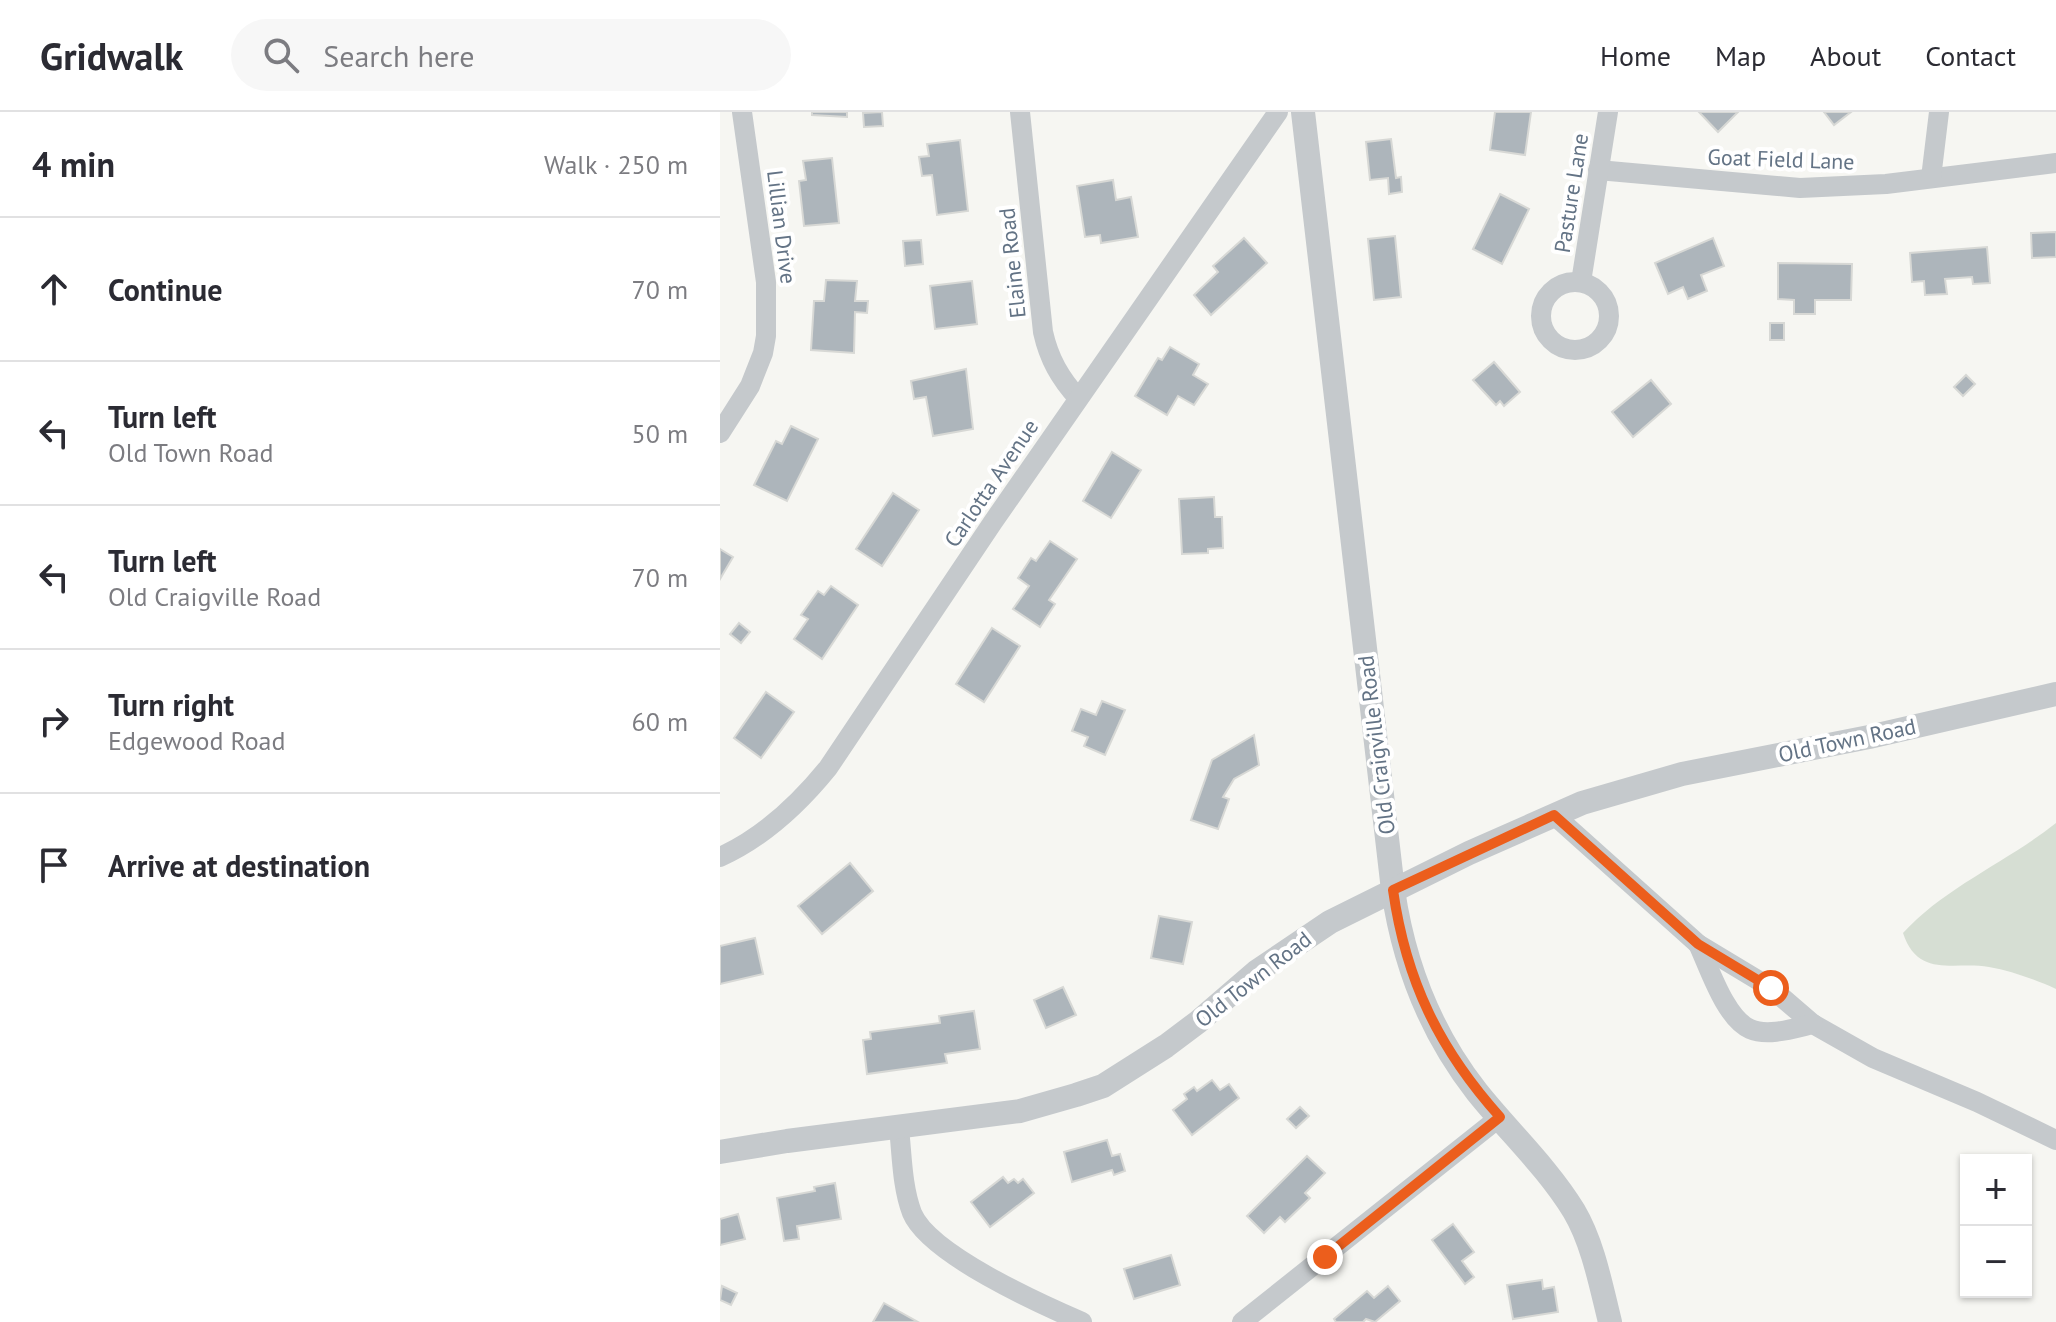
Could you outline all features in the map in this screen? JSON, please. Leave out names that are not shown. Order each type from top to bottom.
[{"type":"street","name":"Lillian Drive","points":[[720,433],[758,368],[768,316],[742,112]]},
{"type":"street","name":"Elaine Road","points":[[1020,112],[1045,341],[1055,368],[1078,398]]},
{"type":"street","name":"Carlotta Avenue","points":[[720,857],[763,832],[797,805],[828,768],[1078,398],[1278,112]]},
{"type":"street","name":"Old Craigville Road","points":[[1303,112],[1393,890],[1410,968],[1422,1003],[1455,1061],[1560,1190],[1576,1215],[1595,1266],[1610,1322]]},
{"type":"street","name":"Pasture Lane","points":[[1581,282],[1608,112]]},
{"type":"street","points":[[1931,178],[1939,112]]},
{"type":"street","name":"Goat Field Lane","points":[[1598,170],[1800,188],[1846,187],[2056,163]]},
{"type":"street","name":"Old Town Road","points":[[720,1152],[1020,1111],[1103,1086],[1146,1060],[1289,948],[1330,922],[1582,803],[1682,774],[1869,737],[2056,694]]},
{"type":"street","points":[[1554,815],[1698,944],[1771,988],[1813,1024],[1873,1058],[2056,1140]]},
{"type":"street","points":[[1698,944],[1725,1001],[1741,1023],[1752,1030],[1784,1030],[1813,1024]]},
{"type":"street","points":[[1242,1322],[1500,1117]]},
{"type":"street","points":[[899,1128],[908,1202],[922,1230],[972,1267],[1082,1322]]},
{"type":"shaded area","points":[[2056,823],[2056,989],[1998,969],[1939,965],[1918,957],[1903,933],[1957,888]]},
{"type":"building","points":[[812,112],[847,112],[847,117],[812,115]]},
{"type":"building","points":[[882,112],[883,126],[864,127],[863,113]]},
{"type":"building","points":[[1495,112],[1531,112],[1525,155],[1490,150]]},
{"type":"building","points":[[1699,112],[1738,112],[1718,132]]},
{"type":"building","points":[[1824,112],[1851,112],[1834,125]]},
{"type":"building","points":[[1391,139],[1396,178],[1401,177],[1402,192],[1389,194],[1388,178],[1370,180],[1366,142]]},
{"type":"building","points":[[960,140],[968,211],[937,215],[932,175],[922,176],[919,157],[929,156],[927,144]]},
{"type":"building","points":[[832,158],[839,223],[804,226],[799,181],[806,180],[803,161]]},
{"type":"building","points":[[1113,180],[1116,200],[1131,197],[1138,237],[1101,243],[1100,235],[1085,237],[1077,186]]},
{"type":"building","points":[[1500,194],[1529,209],[1502,264],[1473,249]]},
{"type":"building","points":[[2056,232],[2056,257],[2032,258],[2031,233]]},
{"type":"building","points":[[1395,236],[1401,297],[1374,300],[1368,239]]},
{"type":"building","points":[[1244,238],[1267,263],[1211,315],[1194,295],[1218,272],[1213,266]]},
{"type":"building","points":[[1713,238],[1724,266],[1701,275],[1707,291],[1688,299],[1683,287],[1668,294],[1655,263]]},
{"type":"building","points":[[921,240],[923,264],[905,266],[903,241]]},
{"type":"building","points":[[1987,247],[1990,283],[1973,284],[1972,277],[1945,279],[1947,294],[1925,295],[1924,281],[1912,282],[1910,253]]},
{"type":"building","points":[[1778,263],[1852,264],[1851,300],[1815,300],[1815,314],[1794,314],[1794,300],[1778,299]]},
{"type":"building","points":[[826,280],[857,281],[855,301],[868,301],[867,313],[855,312],[854,353],[811,350],[814,301],[824,301]]},
{"type":"building","points":[[972,281],[977,324],[935,329],[930,286]]},
{"type":"building","points":[[1770,323],[1784,323],[1784,340],[1770,340]]},
{"type":"building","points":[[1170,347],[1199,364],[1193,375],[1208,384],[1194,405],[1178,396],[1167,415],[1135,396],[1158,358],[1162,360]]},
{"type":"building","points":[[1494,362],[1520,392],[1504,406],[1500,401],[1496,405],[1473,380]]},
{"type":"building","points":[[966,369],[973,429],[933,436],[926,397],[914,399],[911,381]]},
{"type":"building","points":[[1966,375],[1975,384],[1963,396],[1954,387]]},
{"type":"building","points":[[1651,380],[1671,404],[1633,437],[1612,412]]},
{"type":"building","points":[[791,426],[818,439],[787,501],[754,485],[776,441],[782,444]]},
{"type":"building","points":[[1112,452],[1141,470],[1111,518],[1083,501]]},
{"type":"building","points":[[893,493],[919,510],[882,566],[856,549]]},
{"type":"building","points":[[1214,497],[1215,517],[1222,517],[1223,548],[1208,549],[1208,553],[1182,554],[1179,499]]},
{"type":"building","points":[[1050,541],[1077,559],[1049,600],[1055,604],[1040,627],[1013,609],[1029,586],[1018,578],[1031,558],[1036,561]]},
{"type":"building","points":[[720,549],[733,557],[720,579]]},
{"type":"building","points":[[831,586],[858,605],[822,659],[794,639],[808,619],[801,615],[818,591],[824,595]]},
{"type":"building","points":[[739,623],[750,632],[741,643],[730,634]]},
{"type":"building","points":[[992,628],[1020,646],[984,702],[956,684]]},
{"type":"building","points":[[766,692],[794,712],[761,758],[734,738]]},
{"type":"building","points":[[1102,701],[1125,710],[1105,755],[1084,746],[1088,737],[1072,731],[1081,709],[1096,715]]},
{"type":"building","points":[[1254,735],[1259,765],[1234,779],[1223,797],[1229,799],[1218,829],[1191,820],[1212,760]]},
{"type":"building","points":[[850,863],[873,891],[822,934],[798,906]]},
{"type":"building","points":[[1159,916],[1192,922],[1183,964],[1151,958]]},
{"type":"building","points":[[755,938],[763,974],[720,984],[720,946]]},
{"type":"building","points":[[1063,987],[1076,1015],[1046,1028],[1034,1000]]},
{"type":"building","points":[[974,1011],[980,1049],[945,1054],[947,1063],[867,1074],[863,1040],[871,1039],[870,1032],[940,1023],[939,1016]]},
{"type":"building","points":[[1212,1080],[1220,1090],[1229,1084],[1239,1098],[1192,1135],[1173,1110],[1187,1099],[1184,1094],[1194,1087],[1197,1091]]},
{"type":"building","points":[[1300,1107],[1309,1116],[1296,1128],[1287,1119]]},
{"type":"building","points":[[1107,1140],[1112,1156],[1120,1154],[1125,1171],[1114,1175],[1112,1170],[1072,1182],[1064,1152]]},
{"type":"building","points":[[1307,1156],[1325,1173],[1305,1193],[1310,1198],[1285,1222],[1280,1217],[1264,1233],[1247,1216]]},
{"type":"building","points":[[1003,1177],[1008,1183],[1014,1179],[1018,1183],[1023,1179],[1034,1193],[990,1227],[971,1202]]},
{"type":"building","points":[[835,1183],[841,1219],[797,1226],[799,1239],[784,1241],[777,1198],[815,1191],[814,1187]]},
{"type":"building","points":[[738,1214],[745,1239],[720,1245],[720,1219]]},
{"type":"building","points":[[1453,1224],[1474,1252],[1462,1261],[1474,1277],[1465,1284],[1432,1240]]},
{"type":"building","points":[[1171,1255],[1180,1285],[1134,1299],[1124,1269]]},
{"type":"building","points":[[1542,1280],[1543,1289],[1554,1287],[1558,1312],[1513,1319],[1507,1285]]},
{"type":"building","points":[[722,1286],[737,1293],[731,1305],[720,1300]]},
{"type":"building","points":[[1388,1286],[1400,1301],[1375,1322],[1366,1319],[1363,1322],[1336,1322],[1334,1319],[1367,1291],[1374,1298]]},
{"type":"building","points":[[884,1303],[918,1322],[873,1322]]},
{"type":"route","points":[[1325,1257],[1500,1117],[1479,1094],[1439,1037],[1422,1003],[1410,968],[1393,890],[1554,815],[1698,944],[1771,988]]}]
